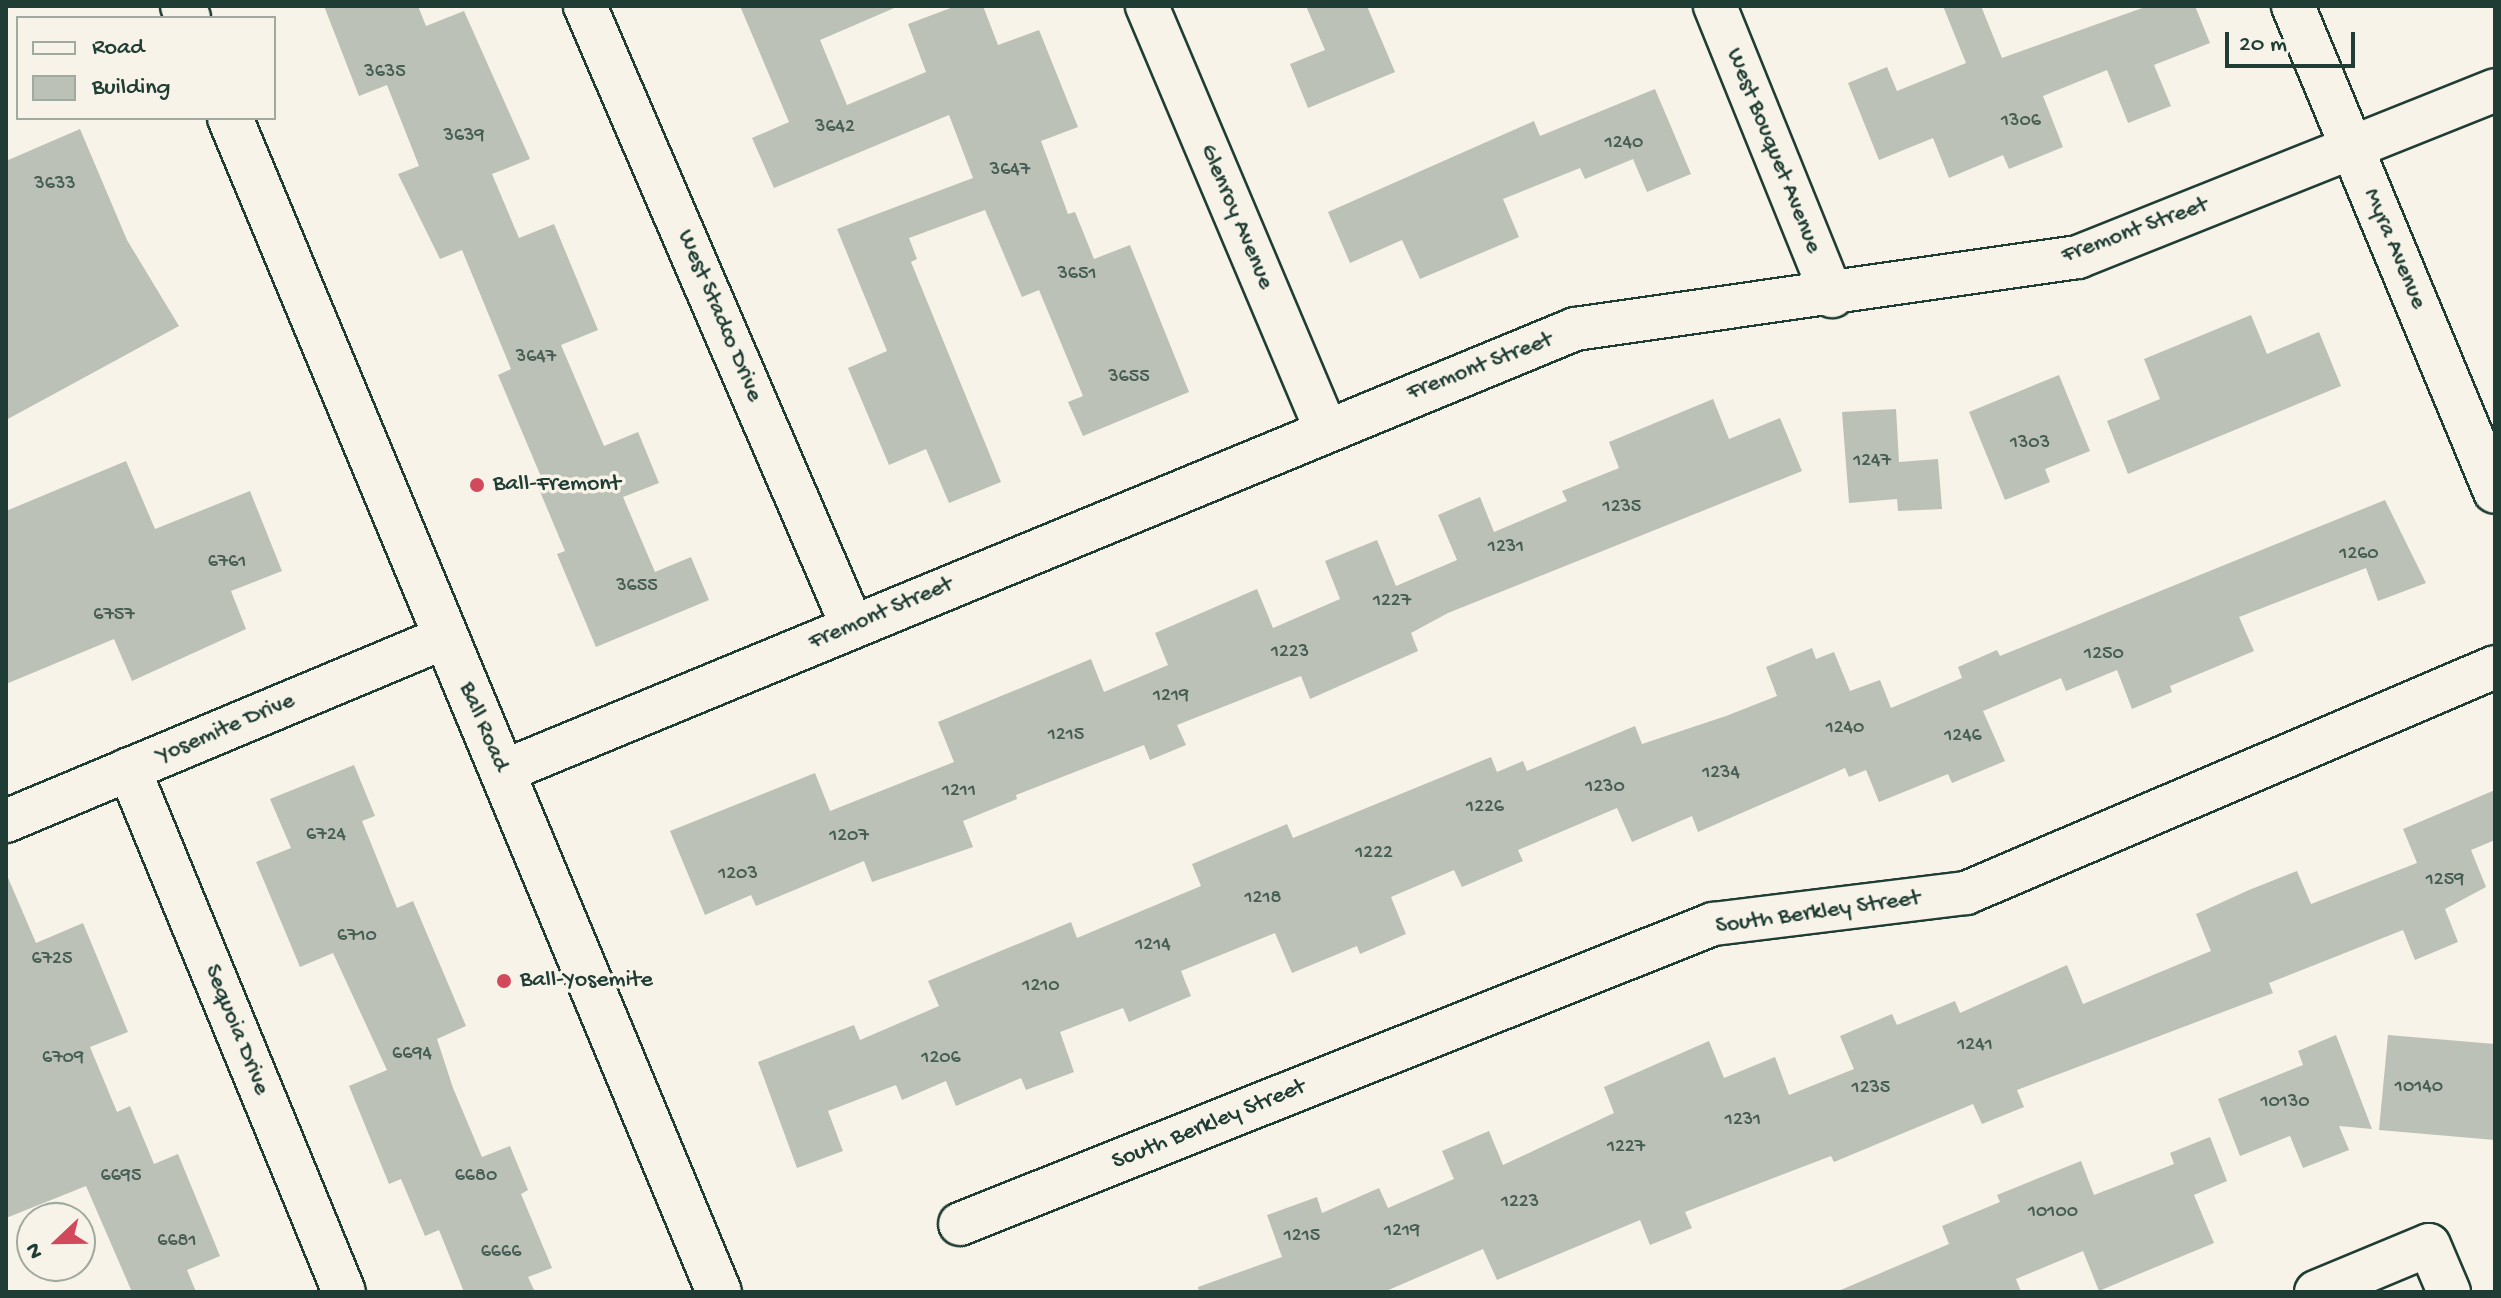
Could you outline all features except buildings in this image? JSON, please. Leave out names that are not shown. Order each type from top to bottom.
[{"type":"main road","name":"Ball Road","points":[[231,120],[719,1292]]},
{"type":"street","name":"West Stadco Drive","points":[[585,6],[852,626]]},
{"type":"street","name":"Glenroy Avenue","points":[[1147,6],[1325,428]]},
{"type":"street","name":"West Bouquet Avenue","points":[[1715,6],[1832,296]]},
{"type":"street","name":"Myra Avenue","points":[[2293,6],[2495,492]]},
{"type":"street","name":"Fremont Street","points":[[502,772],[1325,428],[1575,329],[1832,296],[2078,257],[2495,90]]},
{"type":"street","name":"Yosemite Drive","points":[[6,821],[446,637]]},
{"type":"street","name":"South Berkley Street","points":[[960,1224],[1713,924],[1966,893],[2495,667]]},
{"type":"street","name":"Sequoia Drive","points":[[129,769],[344,1292]]},
{"type":"street","points":[[2316,1292],[2429,1245],[2449,1292]]},
{"type":"place","name":"Ball-Fremont","points":[[477,485]]},
{"type":"place","name":"Ball-Yosemite","points":[[504,981]]}]
